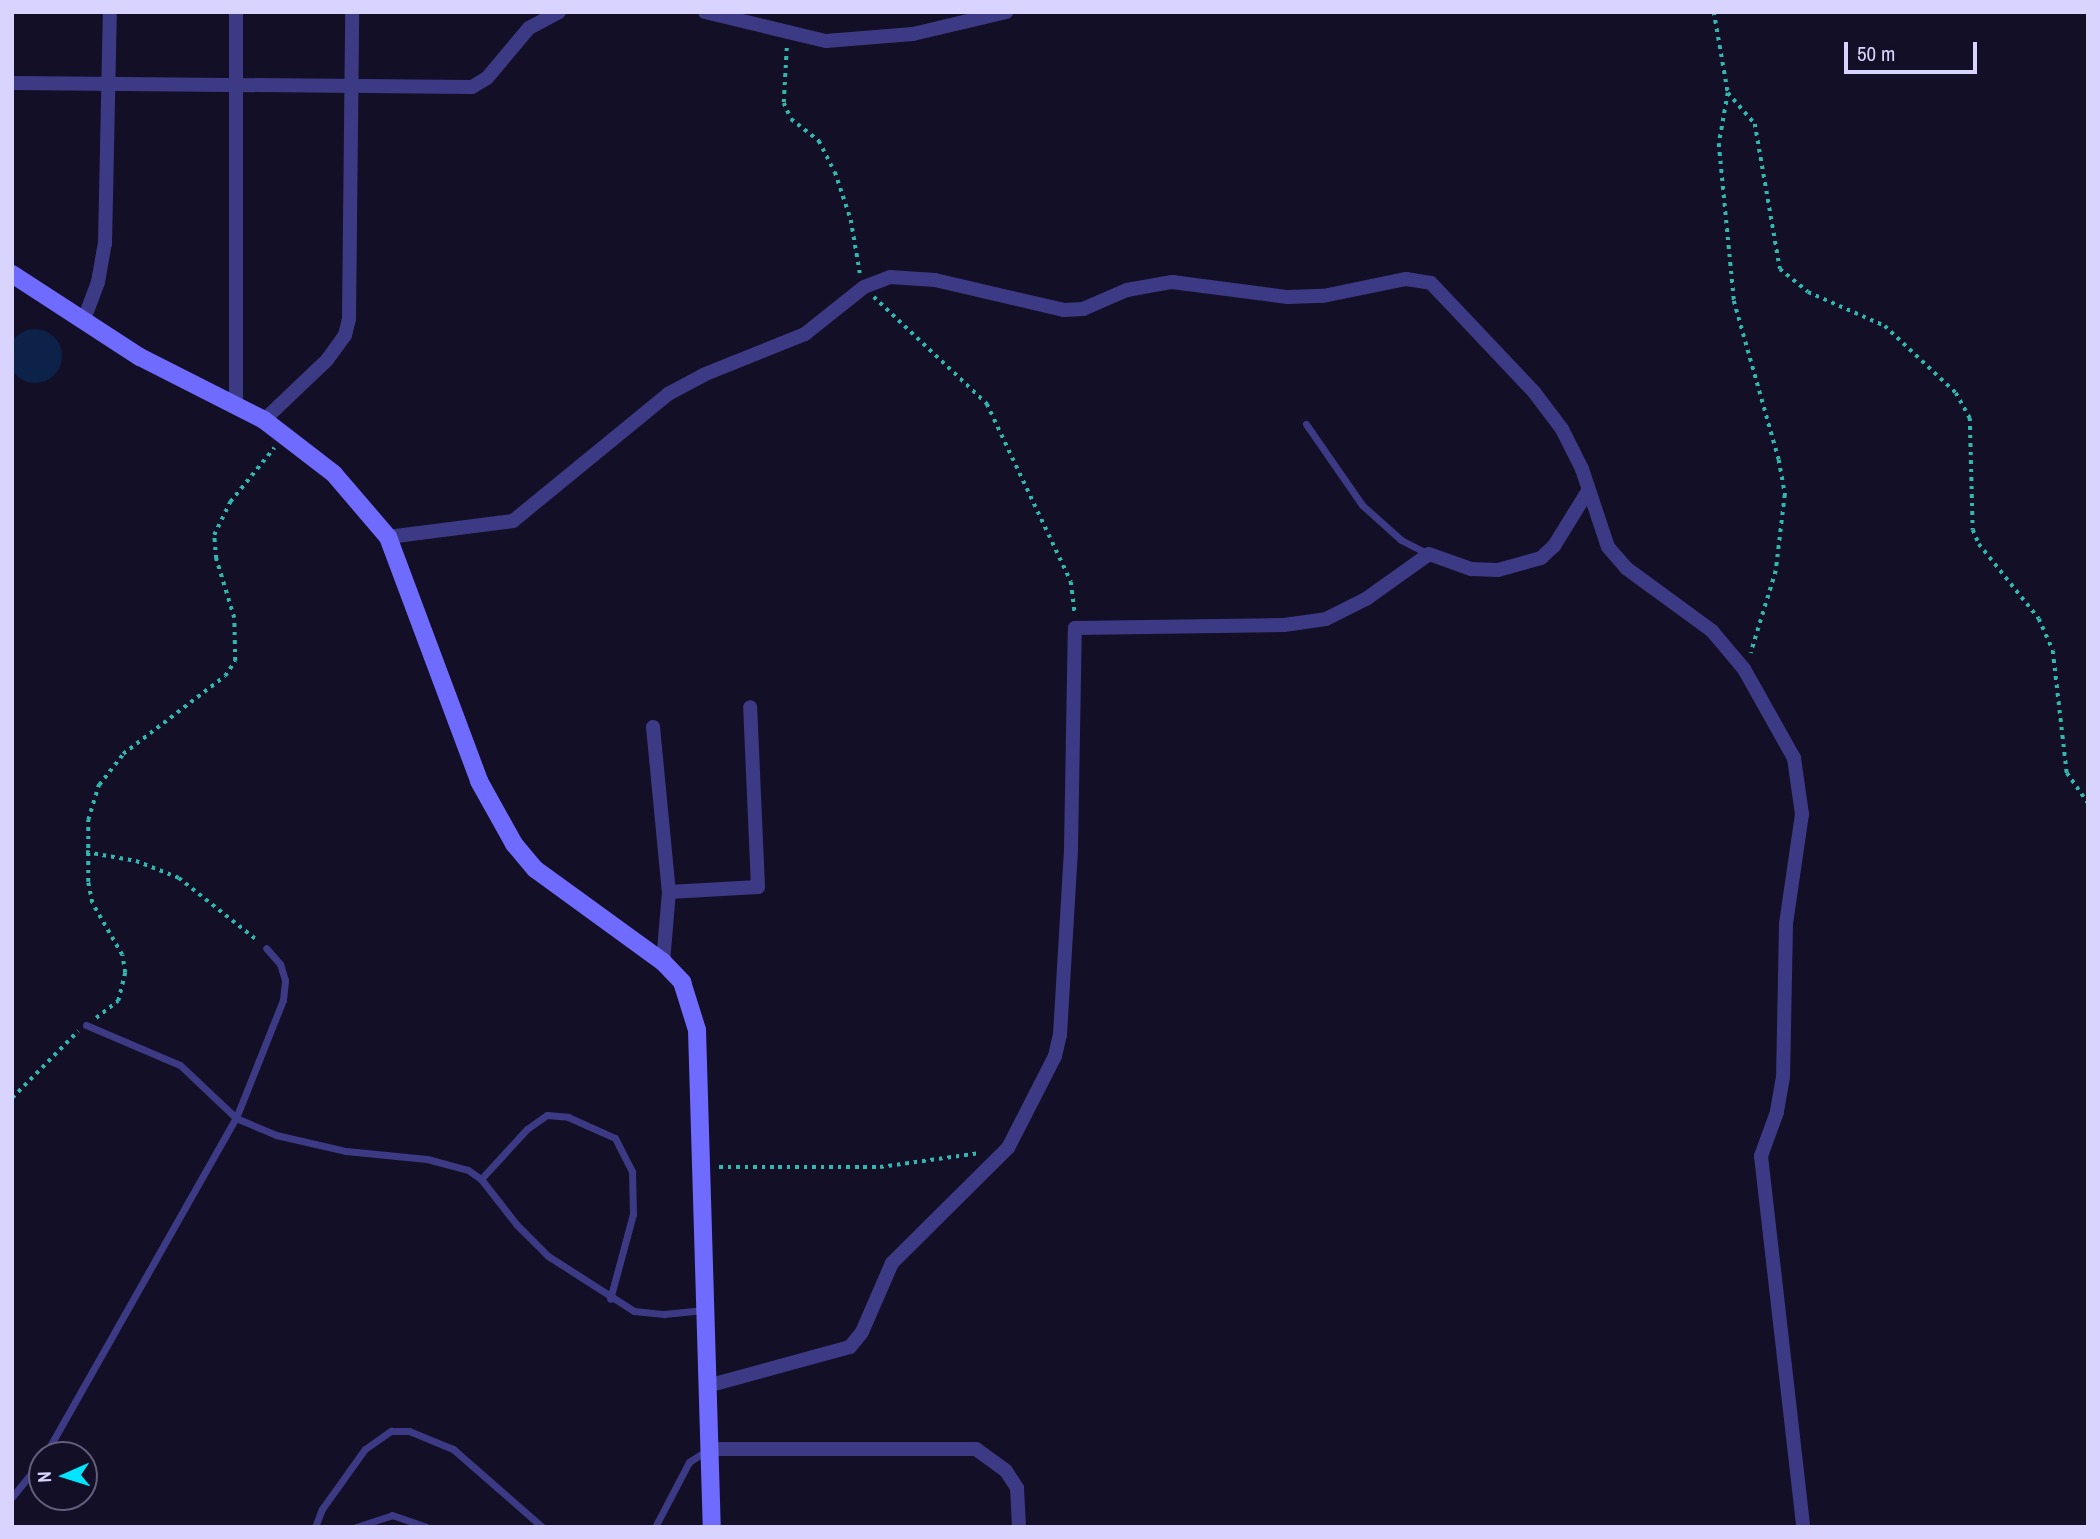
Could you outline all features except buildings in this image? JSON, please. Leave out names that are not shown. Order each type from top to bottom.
[{"type":"street","points":[[83,322],[98,282],[105,244],[110,12]]},
{"type":"street","points":[[236,12],[236,405]]},
{"type":"street","points":[[264,420],[327,360],[345,335],[349,319],[352,12]]},
{"type":"street","points":[[12,83],[477,86],[529,28],[559,12]]},
{"type":"street","points":[[705,12],[789,36],[863,40],[913,34],[1006,12]]},
{"type":"street","points":[[12,274],[83,322],[264,420],[334,474],[388,537],[479,781],[514,844],[536,869],[663,962],[682,982],[694,1011],[703,1167],[712,1527]]},
{"type":"street","points":[[388,537],[513,521],[668,394],[703,375],[805,334],[864,286],[890,277],[935,280],[1064,310],[1083,309],[1127,290],[1162,283],[1300,297],[1420,278],[1440,290],[1534,392],[1575,453],[1608,547],[1626,568],[1712,631],[1744,668],[1794,758],[1802,814],[1786,924],[1783,1077],[1777,1112],[1761,1156],[1803,1527]]},
{"type":"street","points":[[707,1385],[850,1347],[862,1332],[892,1263],[1009,1148],[1055,1056],[1060,1035],[1071,848],[1075,628],[1284,625],[1326,619],[1366,599],[1429,554],[1471,569],[1523,567],[1554,546],[1588,491]]},
{"type":"street","points":[[669,892],[758,887],[750,707]]},
{"type":"street","points":[[653,727],[669,892],[663,962]]},
{"type":"street","points":[[710,1449],[976,1449],[1006,1471],[1017,1488],[1019,1527]]},
{"type":"lane","points":[[1306,424],[1362,505],[1401,540],[1429,554]]},
{"type":"lane","points":[[53,1441],[236,1118],[283,1000],[285,980],[280,964],[266,948]]},
{"type":"lane","points":[[86,1025],[180,1065],[236,1118],[310,1144],[452,1164],[481,1179],[529,1240],[610,1299],[645,1314],[705,1310]]},
{"type":"lane","points":[[481,1179],[527,1129],[547,1115],[568,1117],[615,1138],[632,1172],[633,1214],[610,1299]]},
{"type":"lane","points":[[315,1527],[322,1509],[365,1449],[391,1431],[409,1431],[453,1448],[542,1527]]},
{"type":"lane","points":[[655,1527],[689,1462],[710,1449]]},
{"type":"lane","points":[[12,1497],[28,1477]]},
{"type":"lane","points":[[356,1527],[392,1515],[426,1527]]},
{"type":"path","points":[[1714,12],[1728,93],[1719,144],[1730,274],[1785,495],[1784,528],[1768,610],[1744,668]]},
{"type":"path","points":[[789,36],[784,103],[791,119],[819,141],[835,172],[851,220],[864,286],[988,404],[1071,583],[1075,628]]},
{"type":"path","points":[[1728,93],[1755,124],[1770,228],[1780,268],[1808,292],[1885,326],[1956,393],[1970,418],[1973,530],[1979,544],[2039,619],[2053,651],[2067,773],[2088,803]]},
{"type":"path","points":[[12,1098],[86,1025],[118,1001],[125,974],[122,955],[92,903],[86,852],[88,820],[99,785],[122,754],[225,676],[235,661],[234,618],[216,559],[214,536],[230,502],[284,435]]},
{"type":"path","points":[[86,852],[135,861],[178,878],[266,948]]},
{"type":"path","points":[[703,1167],[880,1167],[1009,1148]]},
{"type":"water","points":[[35,329],[54,337],[62,356],[54,375],[35,383],[16,375],[8,356],[16,337]]}]
